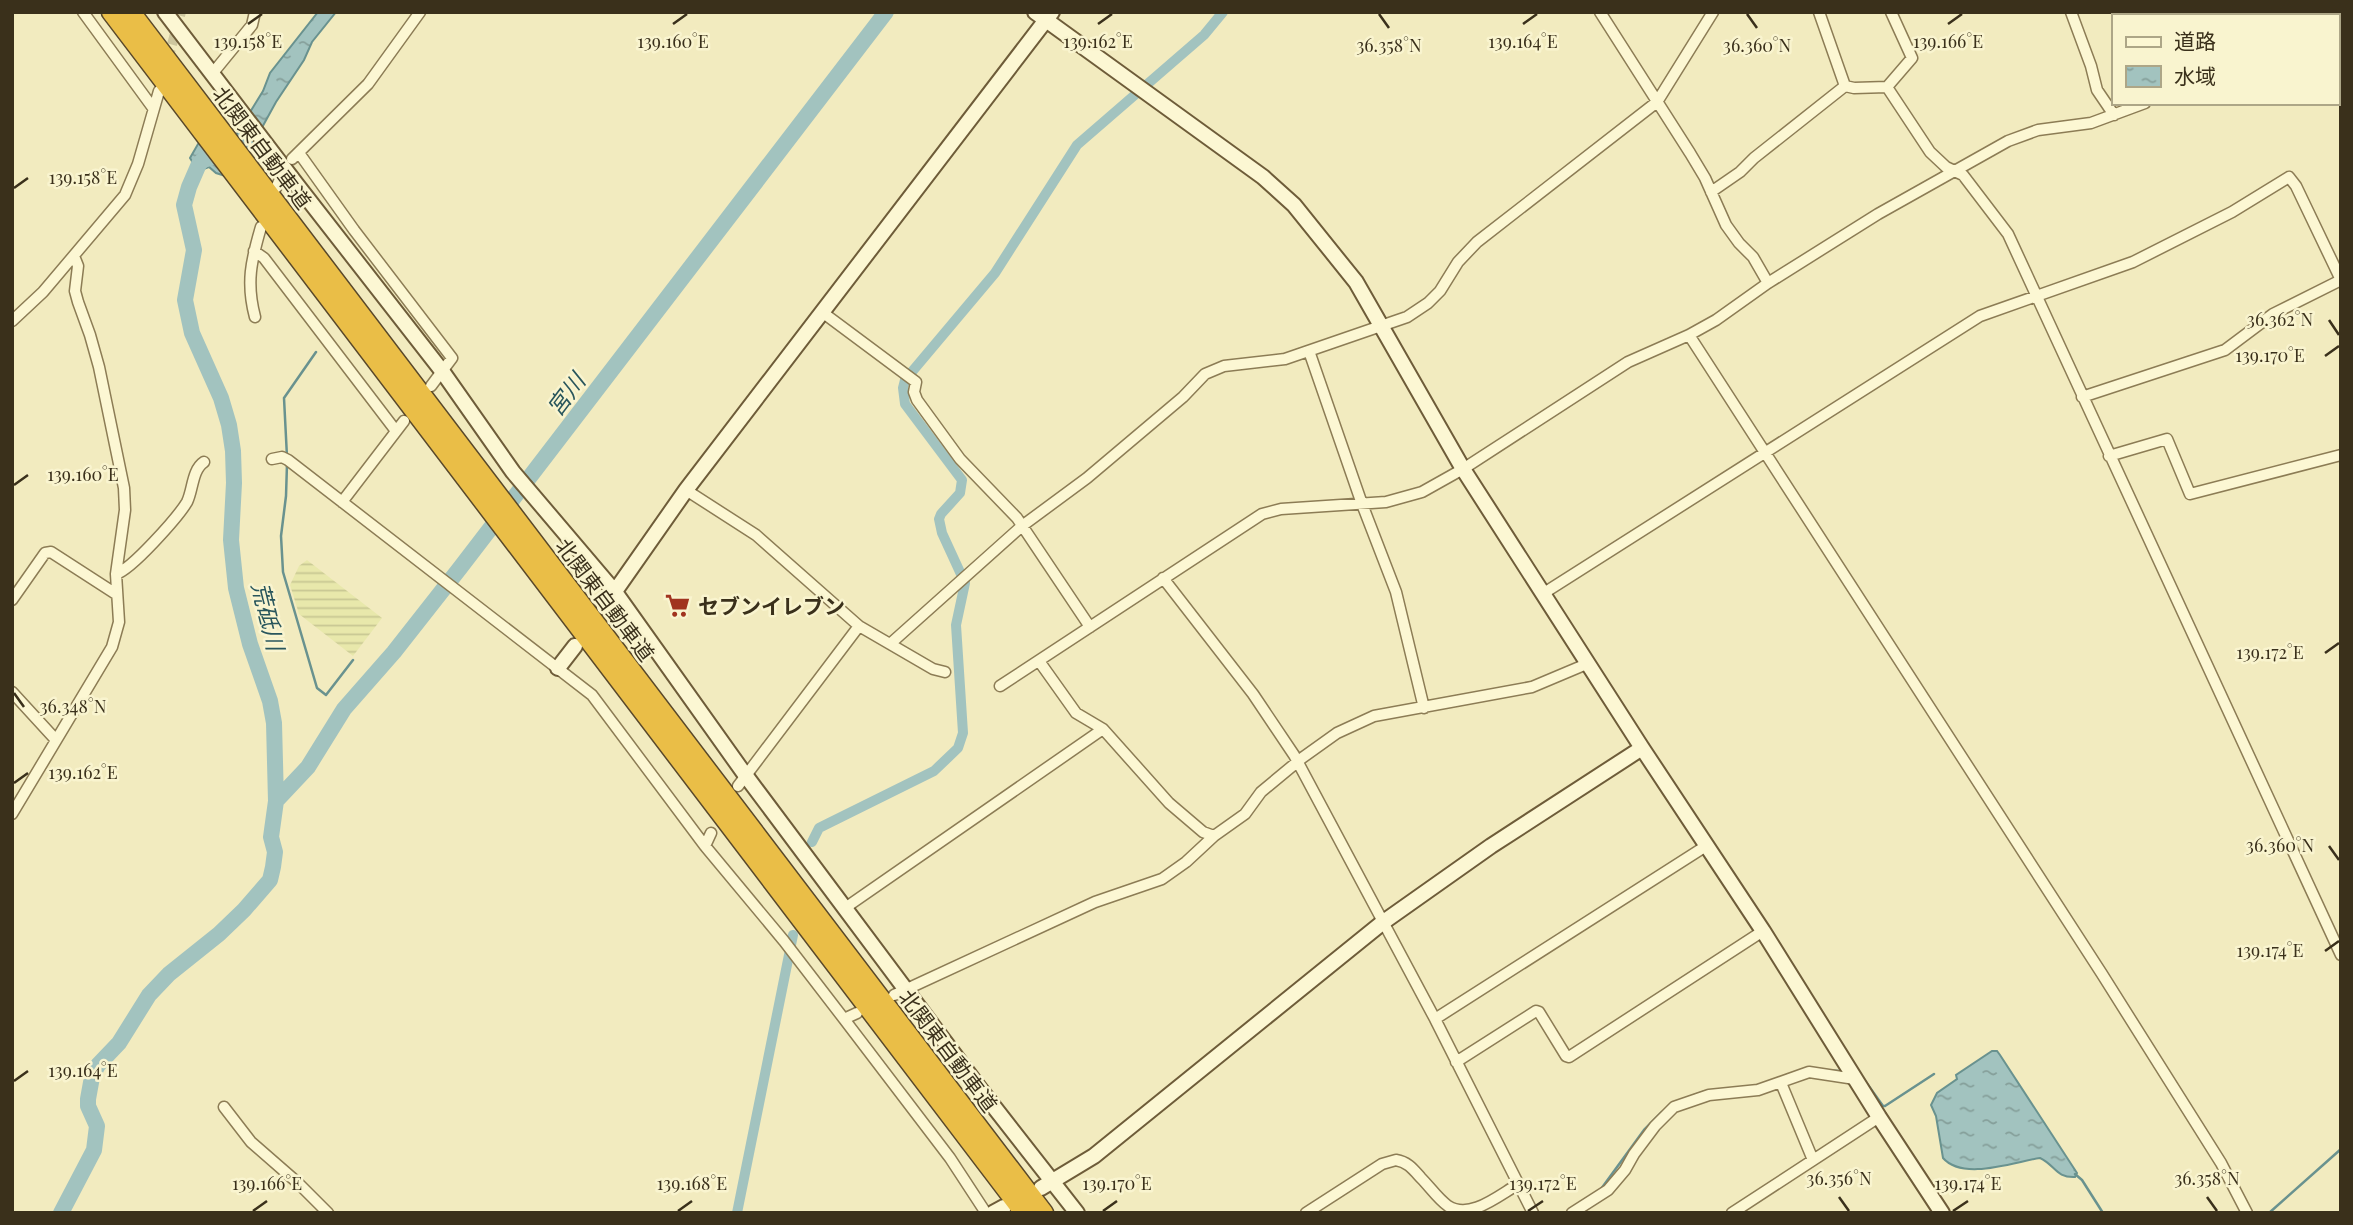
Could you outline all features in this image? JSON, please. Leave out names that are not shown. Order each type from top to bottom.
[{"type":"highway","name":"北関東自動車道","points":[[111,12],[192,105],[270,187],[488,495]]},
{"type":"highway","name":"北関東自動車道","points":[[131,12],[257,203],[517,532],[1044,1213]]},
{"type":"highway","name":"北関東自動車道","points":[[517,532],[1024,1213]]},
{"type":"street","points":[[83,12],[153,108]]},
{"type":"street","points":[[165,12],[442,372],[531,496],[615,592],[742,781],[845,908],[900,992],[980,1088],[1047,1184],[1077,1213]]},
{"type":"street","points":[[215,78],[252,25],[255,12]]},
{"type":"street","points":[[420,12],[368,83],[296,156],[452,358],[431,386]]},
{"type":"street","points":[[1600,12],[1690,153],[1726,225],[1753,257],[1768,283]]},
{"type":"street","points":[[890,644],[1022,526],[1087,478],[1183,397],[1205,374],[1219,368],[1286,359],[1407,317],[1428,303],[1458,262],[1477,242],[1657,102],[1713,12]]},
{"type":"street","points":[[1819,12],[1845,86]]},
{"type":"street","points":[[1845,86],[1887,86],[1912,58],[1891,12]]},
{"type":"street","points":[[2071,12],[2097,90],[2114,115]]},
{"type":"street","points":[[604,607],[686,490],[1044,15],[1263,177],[1294,205],[1356,282],[1463,469],[1763,931],[1942,1213]]},
{"type":"street","points":[[1711,192],[1740,172],[1845,86]]},
{"type":"street","points":[[1887,86],[1930,152],[1946,167],[1963,175],[2008,234],[2341,955]]},
{"type":"street","points":[[12,321],[28,309],[130,187],[159,91]]},
{"type":"street","points":[[1000,687],[1262,514],[1281,509],[1362,504],[1403,498],[1422,492],[1463,469],[1628,362],[1716,320],[1768,283],[1878,214],[2016,138],[2045,129],[2091,123],[2140,105]]},
{"type":"street","points":[[270,187],[282,175]]},
{"type":"street","points":[[1544,593],[1980,316],[2133,262],[2232,212],[2288,177],[2296,186],[2341,280],[2273,314],[2225,350],[2082,397]]},
{"type":"street","points":[[255,317],[249,288],[254,251],[261,227]]},
{"type":"street","points":[[254,251],[264,258],[396,431]]},
{"type":"street","points":[[12,814],[116,637],[119,622],[116,594],[125,510],[124,488],[99,367],[75,291],[78,266],[74,256]]},
{"type":"street","points":[[822,312],[916,382],[914,392],[917,400],[960,459],[1022,526],[1090,627]]},
{"type":"street","points":[[1689,335],[2102,974],[2221,1163],[2247,1213]]},
{"type":"street","points":[[1309,351],[1396,592],[1424,708]]},
{"type":"street","points":[[342,502],[404,421]]},
{"type":"street","points":[[2109,456],[2167,439],[2190,494],[2341,455]]},
{"type":"street","points":[[272,459],[285,458],[592,695],[705,846],[795,955],[950,1158],[986,1213]]},
{"type":"street","points":[[117,574],[136,560],[178,514],[191,494],[198,466],[204,462]]},
{"type":"street","points":[[686,490],[756,535],[859,626],[933,669],[945,672]]},
{"type":"street","points":[[12,600],[45,553],[51,552],[116,594]]},
{"type":"street","points":[[1163,578],[1277,727],[1435,1019],[1533,1213]]},
{"type":"street","points":[[742,781],[859,626]]},
{"type":"street","points":[[558,668],[575,646]]},
{"type":"street","points":[[1039,661],[1076,713],[1103,729],[1169,803],[1203,832],[1214,836]]},
{"type":"street","points":[[900,992],[1095,902],[1163,879],[1245,814],[1261,792],[1297,763],[1338,733],[1364,720],[1532,687],[1589,663]]},
{"type":"street","points":[[12,692],[56,740]]},
{"type":"street","points":[[845,908],[1103,729]]},
{"type":"street","points":[[1047,1184],[1094,1156],[1382,923],[1490,846],[1642,748]]},
{"type":"street","points":[[705,846],[712,833]]},
{"type":"street","points":[[1435,1019],[1706,846]]},
{"type":"street","points":[[1456,1062],[1536,1011],[1566,1056],[1569,1056],[1668,995],[1763,931]]},
{"type":"street","points":[[844,1019],[856,1013]]},
{"type":"street","points":[[1572,1213],[1608,1190],[1656,1126],[1674,1107],[1709,1095],[1758,1090],[1809,1072],[1855,1079]]},
{"type":"street","points":[[1781,1083],[1813,1160]]},
{"type":"street","points":[[224,1108],[251,1142],[328,1213]]},
{"type":"street","points":[[1732,1213],[1879,1117]]},
{"type":"street","points":[[1306,1213],[1382,1164],[1395,1160],[1410,1166],[1444,1203],[1462,1211],[1469,1211],[1517,1185]]},
{"type":"green space","points":[[307,560],[382,618],[353,656],[299,614],[290,585],[299,566]]},
{"type":"water","points":[[318,12],[336,12],[312,42],[247,155],[229,177],[216,173],[209,167],[198,171],[190,158],[198,144],[236,135],[263,91],[270,73]]},
{"type":"water","points":[[1992,1051],[1997,1051],[2000,1055],[2077,1173],[2075,1177],[2060,1173],[2040,1158],[1976,1169],[1952,1165],[1943,1158],[1936,1116],[1931,1105],[1937,1093],[1957,1079],[1956,1075]]},
{"type":"waterway","name":"宮川","points":[[276,801],[308,767],[344,709],[394,652],[460,568],[886,12]]},
{"type":"waterway","points":[[812,842],[819,828],[934,771],[958,748],[963,733],[956,625],[965,583],[942,533],[939,519],[960,493],[962,480],[905,404],[905,380],[995,273],[1077,145],[1204,35],[1223,12]]},
{"type":"waterway","name":"荒砥川","points":[[61,1213],[94,1150],[97,1126],[88,1106],[88,1099],[92,1077],[98,1065],[119,1043],[149,995],[169,974],[244,910],[270,880],[273,867],[275,852],[271,837],[276,801],[274,723],[270,701],[250,644],[236,588],[231,540],[234,483],[229,425],[221,398],[192,333],[185,300],[194,250],[184,205],[199,164],[210,158]]},
{"type":"waterway","points":[[287,457],[284,398],[316,352]]},
{"type":"waterway","points":[[287,464],[281,536],[283,572],[317,688],[326,695],[353,660]]},
{"type":"waterway","name":"宮川","points":[[340,705],[344,709]]},
{"type":"waterway","points":[[737,1213],[793,935]]},
{"type":"waterway","points":[[1825,1070],[1839,1071]]},
{"type":"waterway","points":[[1863,1078],[1885,1106],[1934,1074]]},
{"type":"waterway","points":[[1686,1098],[1703,1092]]},
{"type":"waterway","points":[[1601,1189],[1644,1130],[1662,1112]]},
{"type":"waterway","points":[[2269,1213],[2341,1149]]},
{"type":"waterway","points":[[2075,1174],[2082,1180],[2103,1213]]},
{"type":"tunnel","points":[[168,59],[181,12]]},
{"type":"place","name":"セブンイレブン","points":[[678,605]]}]
